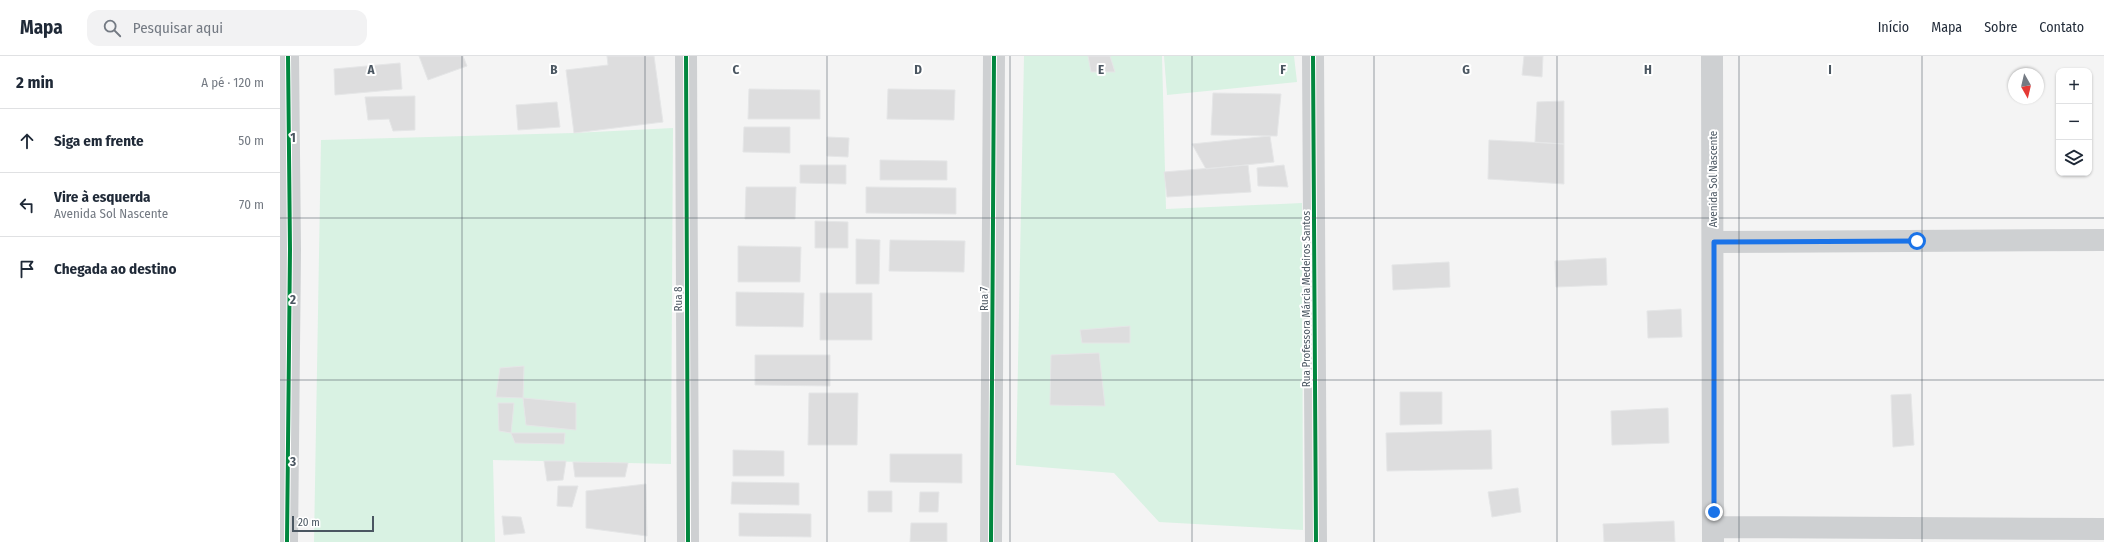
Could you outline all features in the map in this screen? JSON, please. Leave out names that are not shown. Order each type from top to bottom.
[{"type":"street","points":[[287,542],[285,250],[288,56]]},
{"type":"street","name":"Rua 8","points":[[686,56],[688,542]]},
{"type":"street","name":"Rua 7","points":[[991,542],[994,56]]},
{"type":"street","name":"Rua Professora Márcia Medeiros Santos","points":[[1313,56],[1316,542]]},
{"type":"street","name":"Avenida Sol Nascente","points":[[1712,56],[1714,242],[1713,535]]},
{"type":"street","points":[[1714,242],[2104,240]]},
{"type":"street","points":[[1713,535],[2104,529]]},
{"type":"green space","points":[[1024,56],[1162,56],[1166,209],[1302,203],[1303,530],[1159,522],[1114,473],[1016,465]]},
{"type":"green space","points":[[1164,56],[1294,56],[1297,82],[1167,95]]},
{"type":"green space","points":[[673,128],[671,464],[493,460],[495,542],[314,542],[321,140],[574,133]]},
{"type":"building","points":[[419,56],[463,56],[467,66],[428,80]]},
{"type":"building","points":[[607,56],[654,56],[663,122],[574,133],[566,70],[608,65]]},
{"type":"building","points":[[1088,56],[1110,56],[1115,72],[1091,72]]},
{"type":"building","points":[[1524,56],[1543,56],[1542,77],[1522,75]]},
{"type":"building","points":[[400,63],[402,89],[335,95],[334,69]]},
{"type":"building","points":[[749,89],[820,90],[820,119],[748,119]]},
{"type":"building","points":[[888,89],[955,90],[954,120],[887,119]]},
{"type":"building","points":[[1213,93],[1281,94],[1277,136],[1211,135]]},
{"type":"building","points":[[415,96],[415,130],[393,131],[389,119],[368,120],[365,97]]},
{"type":"building","points":[[1564,101],[1564,144],[1535,142],[1537,102]]},
{"type":"building","points":[[557,102],[560,127],[518,130],[516,105]]},
{"type":"building","points":[[744,127],[790,127],[790,153],[743,152]]},
{"type":"building","points":[[1270,136],[1274,162],[1206,169],[1192,144]]},
{"type":"building","points":[[827,137],[849,138],[848,157],[827,156]]},
{"type":"building","points":[[1489,140],[1564,144],[1564,184],[1488,179]]},
{"type":"building","points":[[880,160],[947,161],[947,180],[880,180]]},
{"type":"building","points":[[800,165],[846,165],[846,184],[800,183]]},
{"type":"building","points":[[1248,165],[1251,192],[1167,197],[1164,172]]},
{"type":"building","points":[[1284,165],[1288,187],[1258,186],[1257,168]]},
{"type":"building","points":[[746,187],[796,187],[795,219],[745,219]]},
{"type":"building","points":[[866,187],[956,188],[956,214],[866,213]]},
{"type":"building","points":[[815,221],[848,222],[848,248],[815,248]]},
{"type":"building","points":[[856,239],[880,240],[879,284],[856,284]]},
{"type":"building","points":[[890,240],[965,241],[964,272],[889,271]]},
{"type":"building","points":[[738,246],[801,247],[800,282],[738,282]]},
{"type":"building","points":[[1606,258],[1607,285],[1556,287],[1555,261]]},
{"type":"building","points":[[1449,262],[1450,287],[1393,290],[1392,265]]},
{"type":"building","points":[[736,292],[804,293],[803,327],[736,326]]},
{"type":"building","points":[[820,293],[872,293],[872,340],[820,340]]},
{"type":"building","points":[[1681,309],[1682,337],[1648,338],[1647,311]]},
{"type":"building","points":[[1130,326],[1130,343],[1082,343],[1080,330]]},
{"type":"building","points":[[1099,353],[1105,406],[1050,405],[1051,355]]},
{"type":"building","points":[[755,355],[830,355],[830,386],[755,385]]},
{"type":"building","points":[[524,366],[523,398],[496,397],[500,368]]},
{"type":"building","points":[[1400,392],[1442,392],[1442,424],[1400,425]]},
{"type":"building","points":[[809,393],[858,393],[857,445],[808,445]]},
{"type":"building","points":[[1911,394],[1914,445],[1893,447],[1891,395]]},
{"type":"building","points":[[523,398],[576,403],[576,430],[526,425]]},
{"type":"building","points":[[498,403],[514,403],[511,433],[499,431]]},
{"type":"building","points":[[1668,408],[1669,443],[1612,445],[1611,411]]},
{"type":"building","points":[[1491,430],[1492,469],[1387,471],[1386,433]]},
{"type":"building","points":[[511,433],[565,433],[564,444],[515,443]]},
{"type":"building","points":[[733,450],[784,451],[784,476],[733,476]]},
{"type":"building","points":[[890,454],[962,454],[962,483],[890,482]]},
{"type":"building","points":[[544,461],[566,461],[563,480],[547,481]]},
{"type":"building","points":[[573,462],[628,463],[625,477],[575,477]]},
{"type":"building","points":[[732,482],[799,483],[799,505],[731,504]]},
{"type":"building","points":[[646,484],[647,536],[586,528],[586,491]]},
{"type":"building","points":[[558,486],[578,486],[572,507],[557,506]]},
{"type":"building","points":[[1518,488],[1521,512],[1492,517],[1488,492]]},
{"type":"building","points":[[868,491],[892,491],[892,512],[868,512]]},
{"type":"building","points":[[920,492],[939,492],[938,512],[919,512]]},
{"type":"building","points":[[739,513],[811,514],[811,537],[739,536]]},
{"type":"building","points":[[502,516],[521,517],[525,533],[504,535]]},
{"type":"building","points":[[1674,521],[1675,542],[1604,542],[1603,524]]},
{"type":"building","points":[[911,523],[947,523],[947,542],[910,542]]},
{"type":"cycle path","points":[[287,542],[290,249],[288,56]]},
{"type":"cycle path","points":[[686,56],[688,542]]},
{"type":"cycle path","points":[[991,542],[994,56]]},
{"type":"cycle path","points":[[1313,56],[1316,542]]},
{"type":"route","points":[[1714,512],[1714,242],[1917,241]]}]
